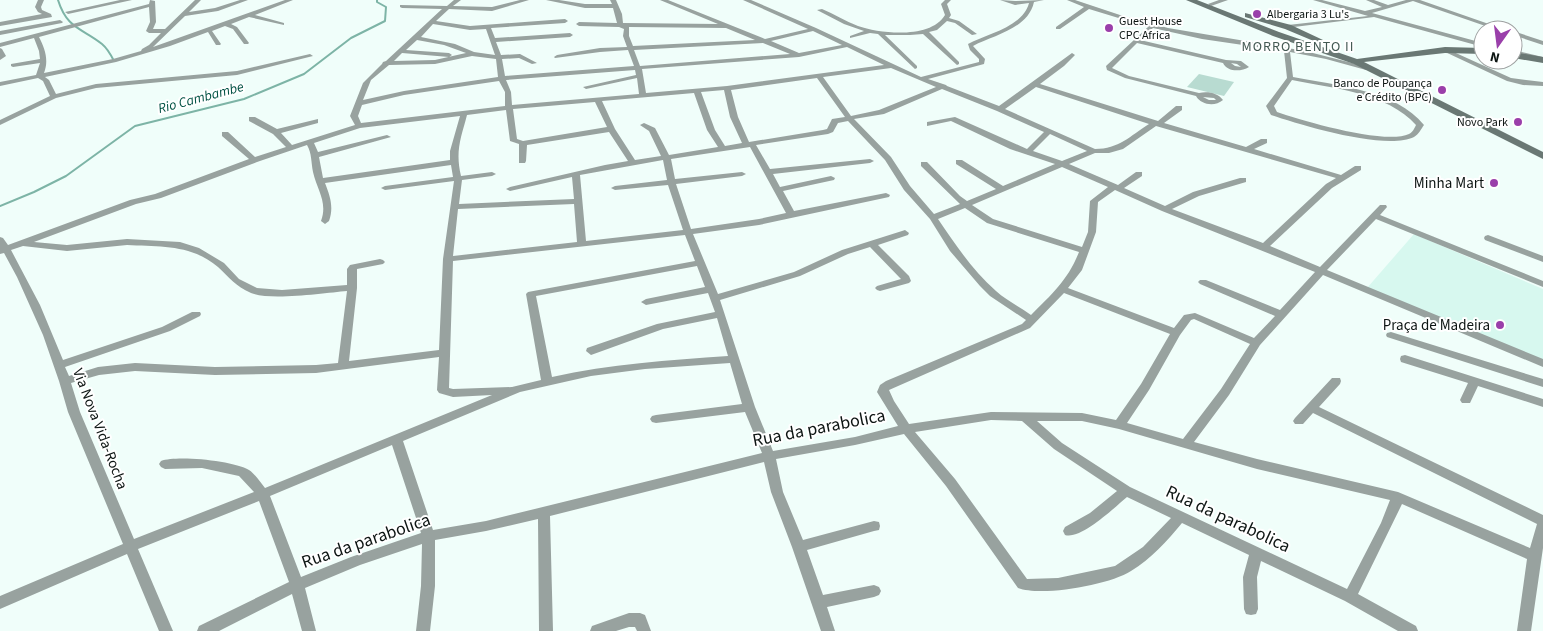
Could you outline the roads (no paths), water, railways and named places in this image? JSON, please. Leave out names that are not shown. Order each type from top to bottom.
[{"type":"main road","points":[[1190,0],[1300,42],[1313,42],[1361,60],[1543,155]]},
{"type":"main road","points":[[1198,0],[1288,27],[1313,42],[1382,73],[1543,155]]},
{"type":"main road","points":[[1261,28],[1282,29],[1283,27],[1278,23]]},
{"type":"main road","points":[[1361,60],[1445,50],[1473,51]]},
{"type":"main road","points":[[1523,55],[1543,60]]},
{"type":"street","points":[[41,0],[38,9],[42,14],[54,16],[66,29]]},
{"type":"street","points":[[91,0],[94,6]]},
{"type":"street","points":[[68,12],[129,0]]},
{"type":"street","points":[[139,53],[152,46],[198,0]]},
{"type":"street","points":[[186,14],[216,10],[245,0]]},
{"type":"street","points":[[0,84],[114,61],[182,41],[224,23],[290,0]]},
{"type":"street","points":[[402,3],[449,8],[498,8],[526,0]]},
{"type":"street","points":[[549,0],[576,6],[614,3],[619,14],[620,25]]},
{"type":"street","points":[[576,6],[583,0]]},
{"type":"street","points":[[664,0],[799,55]]},
{"type":"street","points":[[746,0],[814,29],[920,79],[944,86],[1000,109],[1094,151]]},
{"type":"street","points":[[820,10],[856,27],[870,31],[906,34],[939,26],[947,19],[948,15],[944,4],[948,0]]},
{"type":"street","points":[[1003,0],[1016,3],[1041,0]]},
{"type":"street","points":[[1070,0],[1152,26],[1307,54],[1350,63],[1382,73]]},
{"type":"street","points":[[1211,4],[1225,0]]},
{"type":"street","points":[[1316,0],[1473,42]]},
{"type":"street","points":[[1369,0],[1388,7]]},
{"type":"street","points":[[1365,13],[1413,0],[1473,20]]},
{"type":"street","points":[[359,126],[354,116],[360,103],[363,87],[385,63],[416,38],[439,14],[457,1]]},
{"type":"street","points":[[402,3],[457,1]]},
{"type":"street","points":[[920,79],[982,62],[982,59],[970,45],[1003,31],[1031,8],[1032,1]]},
{"type":"street","points":[[0,45],[66,29],[152,3],[154,10],[153,22],[148,31],[168,31]]},
{"type":"street","points":[[1058,28],[1088,7]]},
{"type":"street","points":[[248,14],[282,24]]},
{"type":"street","points":[[0,24],[48,15]]},
{"type":"street","points":[[1288,27],[1377,16]]},
{"type":"street","points":[[947,19],[957,22],[974,34]]},
{"type":"street","points":[[432,22],[463,28],[565,20]]},
{"type":"street","points":[[0,33],[60,22]]},
{"type":"street","points":[[536,22],[540,37]]},
{"type":"street","points":[[224,23],[235,28],[246,43]]},
{"type":"street","points":[[579,24],[688,27],[728,26]]},
{"type":"street","points":[[620,25],[627,28],[626,36],[638,68],[644,95]]},
{"type":"street","points":[[1152,26],[1109,66],[1112,72],[1199,96]]},
{"type":"street","points":[[488,27],[499,57],[502,80],[508,92],[514,141],[523,143],[611,129]]},
{"type":"street","points":[[557,56],[581,51],[632,50],[765,41],[814,29]]},
{"type":"street","points":[[209,30],[218,44]]},
{"type":"street","points":[[852,37],[870,31]]},
{"type":"street","points":[[924,31],[957,63]]},
{"type":"street","points":[[880,32],[915,67]]},
{"type":"street","points":[[493,40],[570,35]]},
{"type":"street","points":[[36,36],[44,56],[44,68],[39,76]]},
{"type":"street","points":[[1523,36],[1543,43]]},
{"type":"street","points":[[416,38],[440,41],[448,45],[461,47],[472,54]]},
{"type":"street","points":[[1136,41],[1227,62]]},
{"type":"street","points":[[1307,54],[1322,53],[1313,42]]},
{"type":"street","points":[[360,103],[448,82],[502,80],[799,55],[849,45]]},
{"type":"street","points":[[0,50],[2,56],[0,58]]},
{"type":"street","points":[[591,56],[632,50]]},
{"type":"street","points":[[1445,50],[1509,80],[1543,84]]},
{"type":"street","points":[[400,51],[450,55]]},
{"type":"street","points":[[1287,51],[1290,78],[1270,106],[1274,113],[1354,134],[1384,139],[1411,136],[1417,132],[1420,125],[1416,118],[1408,112],[1385,101],[1290,78]]},
{"type":"street","points":[[385,63],[435,62],[472,54],[499,57],[520,56],[534,64]]},
{"type":"street","points":[[1000,109],[1062,65],[1072,55]]},
{"type":"street","points":[[0,123],[54,97],[96,86],[237,73],[310,56]]},
{"type":"street","points":[[9,82],[13,68],[43,61]]},
{"type":"street","points":[[2,247],[21,243],[133,202],[164,194],[254,160],[359,126],[509,107],[697,92],[892,66]]},
{"type":"street","points":[[818,75],[849,118],[888,159],[907,188],[933,218],[983,284],[993,294],[1032,320]]},
{"type":"street","points":[[39,76],[46,80],[54,97]]},
{"type":"street","points":[[586,87],[639,76]]},
{"type":"street","points":[[607,83],[610,99]]},
{"type":"street","points":[[1035,84],[1117,111],[1340,177]]},
{"type":"street","points":[[510,189],[633,163],[825,132],[830,130],[833,122],[870,115],[893,108],[944,86]]},
{"type":"street","points":[[727,88],[734,117],[792,214]]},
{"type":"street","points":[[697,92],[711,130],[723,149]]},
{"type":"street","points":[[598,100],[611,129],[633,163]]},
{"type":"street","points":[[933,218],[1094,151],[1109,151],[1120,148],[1179,108]]},
{"type":"street","points":[[1108,118],[1117,111]]},
{"type":"street","points":[[464,112],[454,151],[454,162],[458,179],[448,259],[443,390],[447,392],[517,389]]},
{"type":"street","points":[[930,124],[952,119],[1014,147],[1062,164],[1165,209],[1264,247],[1543,363]]},
{"type":"street","points":[[252,120],[276,132],[291,148]]},
{"type":"street","points":[[276,132],[315,121]]},
{"type":"street","points":[[644,125],[652,130],[667,159],[671,181],[688,232],[721,314],[749,407],[768,456],[778,492],[828,631]]},
{"type":"street","points":[[1029,151],[1050,130]]},
{"type":"street","points":[[225,134],[254,160]]},
{"type":"street","points":[[316,155],[387,137]]},
{"type":"street","points":[[1247,150],[1264,141]]},
{"type":"street","points":[[309,142],[316,155],[317,175],[321,181],[329,207],[325,221]]},
{"type":"street","points":[[522,161],[523,143]]},
{"type":"street","points":[[768,172],[870,161]]},
{"type":"street","points":[[321,181],[454,162]]},
{"type":"street","points":[[959,162],[1002,189]]},
{"type":"street","points":[[924,164],[945,187],[966,205],[990,221],[1085,252]]},
{"type":"street","points":[[1264,247],[1340,177],[1358,168]]},
{"type":"street","points":[[385,188],[492,174]]},
{"type":"street","points":[[576,174],[582,245]]},
{"type":"street","points":[[615,188],[742,174]]},
{"type":"street","points":[[1139,174],[1094,201],[1092,232],[1076,270],[1062,289],[1032,320],[1016,332],[941,362],[884,388],[882,392],[905,430],[940,469],[1023,584],[1029,587],[1067,583],[1123,569],[1147,553],[1180,518]]},
{"type":"street","points":[[778,190],[831,178]]},
{"type":"street","points":[[1165,209],[1196,194],[1243,180]]},
{"type":"street","points":[[448,259],[582,245],[759,222],[886,195]]},
{"type":"street","points":[[455,207],[579,201]]},
{"type":"street","points":[[1186,444],[1225,392],[1256,343],[1321,271],[1383,207]]},
{"type":"street","points":[[1375,216],[1543,284]]},
{"type":"street","points":[[646,302],[713,294],[797,274],[845,252],[905,233]]},
{"type":"street","points":[[1488,238],[1543,259]]},
{"type":"street","points":[[21,243],[67,248],[127,242],[180,245],[190,247],[213,260],[236,281],[255,291],[282,293],[352,288]]},
{"type":"street","points":[[872,244],[906,278],[906,281],[880,288]]},
{"type":"street","name":"Via Nova Vida-Rocha","points":[[2,247],[14,258],[46,327],[66,381],[74,412],[166,631]]},
{"type":"street","points":[[343,366],[352,288],[352,269],[353,267],[380,262]]},
{"type":"street","points":[[547,382],[531,294],[699,263]]},
{"type":"street","points":[[1202,282],[1282,315]]},
{"type":"street","points":[[1062,289],[1176,333]]},
{"type":"street","points":[[59,365],[156,332],[196,314]]},
{"type":"street","points":[[591,351],[661,326],[721,314]]},
{"type":"street","points":[[1119,425],[1188,317],[1195,316],[1256,343]]},
{"type":"street","points":[[1391,335],[1543,383]]},
{"type":"street","points":[[66,381],[98,371],[135,366],[215,371],[343,366],[445,353]]},
{"type":"street","points":[[0,603],[131,546],[263,494],[517,389],[591,372],[645,365],[734,358]]},
{"type":"street","points":[[1405,359],[1543,403]]},
{"type":"street","points":[[1299,420],[1336,381]]},
{"type":"street","points":[[1466,400],[1475,381]]},
{"type":"street","points":[[656,419],[749,407]]},
{"type":"street","points":[[1312,408],[1543,521]]},
{"type":"street","name":"Rua da parabolica","points":[[204,631],[298,585],[356,561],[429,536],[544,512],[768,456],[991,416],[1024,416],[1058,446],[1126,491],[1350,597],[1411,631]]},
{"type":"street","points":[[1024,416],[1082,417],[1119,425],[1257,464],[1398,497],[1534,556]]},
{"type":"street","points":[[396,438],[429,536],[428,586],[423,631]]},
{"type":"street","points":[[166,464],[202,463],[246,474],[263,494],[298,585],[309,631]]},
{"type":"street","points":[[1070,531],[1095,517],[1126,491]]},
{"type":"street","points":[[1350,597],[1366,561],[1390,522],[1398,497]]},
{"type":"street","points":[[544,512],[546,631]]},
{"type":"street","points":[[1524,631],[1534,556],[1543,525]]},
{"type":"street","points":[[799,548],[874,526]]},
{"type":"street","points":[[1251,609],[1250,577],[1256,554]]},
{"type":"street","points":[[819,602],[874,590]]},
{"type":"street","points":[[597,631],[629,620],[638,620],[641,622],[644,631]]},
{"type":"waterway","points":[[58,0],[66,17],[76,27],[102,44],[114,61]]},
{"type":"waterway","name":"Rio Cambambe","points":[[0,206],[66,176],[135,126],[244,99],[304,74],[351,38],[385,21],[386,7],[377,2],[377,0]]},
{"type":"place","name":"Albergaria 3 Lu's","points":[[1257,14]]},
{"type":"place","name":"Guest House CPC Africa","points":[[1109,28]]},
{"type":"place","name":"Banco de Poupança e Crédito (BPC)","points":[[1442,90]]},
{"type":"place","name":"Novo Park","points":[[1518,122]]},
{"type":"place","name":"Minha Mart","points":[[1494,183]]},
{"type":"place","name":"Praça de Madeira","points":[[1500,325]]},
{"type":"district","name":"MORRO BENTO II","points":[[1298,47]]}]
